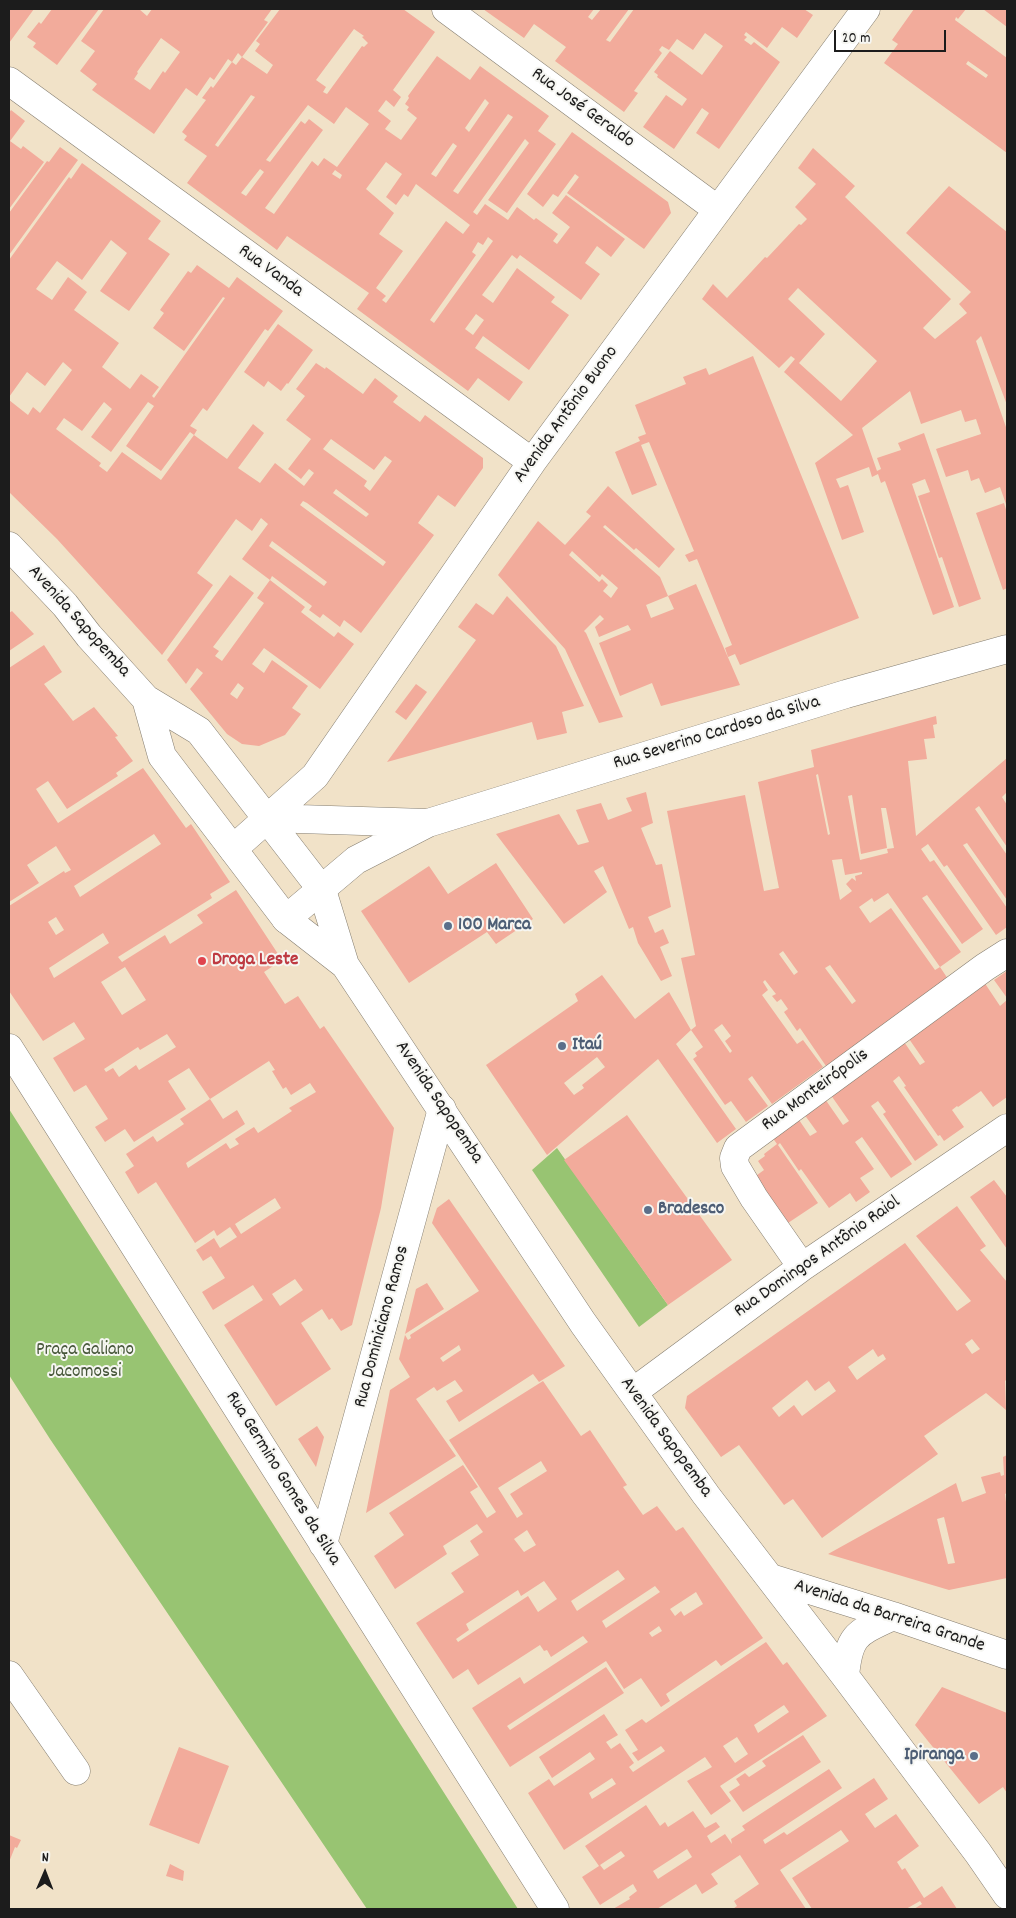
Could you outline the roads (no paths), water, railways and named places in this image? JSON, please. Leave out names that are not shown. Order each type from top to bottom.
[{"type":"street","name":"Rua José Geraldo","points":[[446,9],[718,210]]},
{"type":"street","name":"Avenida Antônio Buono","points":[[233,849],[315,776],[532,462],[866,9]]},
{"type":"street","name":"Rua Vanda","points":[[9,81],[532,462]]},
{"type":"street","name":"Avenida Sapopemba","points":[[9,546],[65,605],[89,636],[146,699],[199,732],[322,890],[345,965],[584,1323],[706,1495],[845,1676],[978,1853],[1007,1895]]},
{"type":"street","name":"Rua Severino Cardoso da Silva","points":[[286,919],[356,860],[428,823],[846,694],[1007,649]]},
{"type":"street","name":"Avenida Sapopemba","points":[[146,699],[162,756],[286,919],[345,965]]},
{"type":"street","name":"Rua Severino Cardoso da Silva","points":[[267,818],[428,823]]},
{"type":"street","name":"Rua Monteirópolis","points":[[802,1267],[754,1198],[735,1166],[734,1158],[738,1148],[985,967],[1007,953]]},
{"type":"street","name":"Rua Germino Gomes da Silva","points":[[9,1048],[554,1909]]},
{"type":"street","name":"Rua Dominiciano Ramos","points":[[323,1544],[442,1109]]},
{"type":"street","name":"Rua Domingos Antônio Raiol","points":[[633,1392],[802,1267],[1007,1128]]},
{"type":"street","name":"Avenida da Barreira Grande","points":[[770,1578],[894,1616],[1007,1656]]},
{"type":"street","points":[[845,1676],[850,1645],[857,1636],[866,1628],[894,1616]]},
{"type":"street","points":[[9,1675],[76,1770]]},
{"type":"street","points":[[978,1853],[1007,1856]]},
{"type":"place","name":"100 Marca","points":[[448,926]]},
{"type":"place","name":"Droga Leste","points":[[202,961]]},
{"type":"place","name":"Itaú","points":[[562,1046]]},
{"type":"place","name":"Bradesco","points":[[648,1210]]},
{"type":"place","name":"Ipiranga","points":[[974,1756]]},
{"type":"park label","name":"Praça Galiano Jacomossi","points":[[85,1362]]}]
